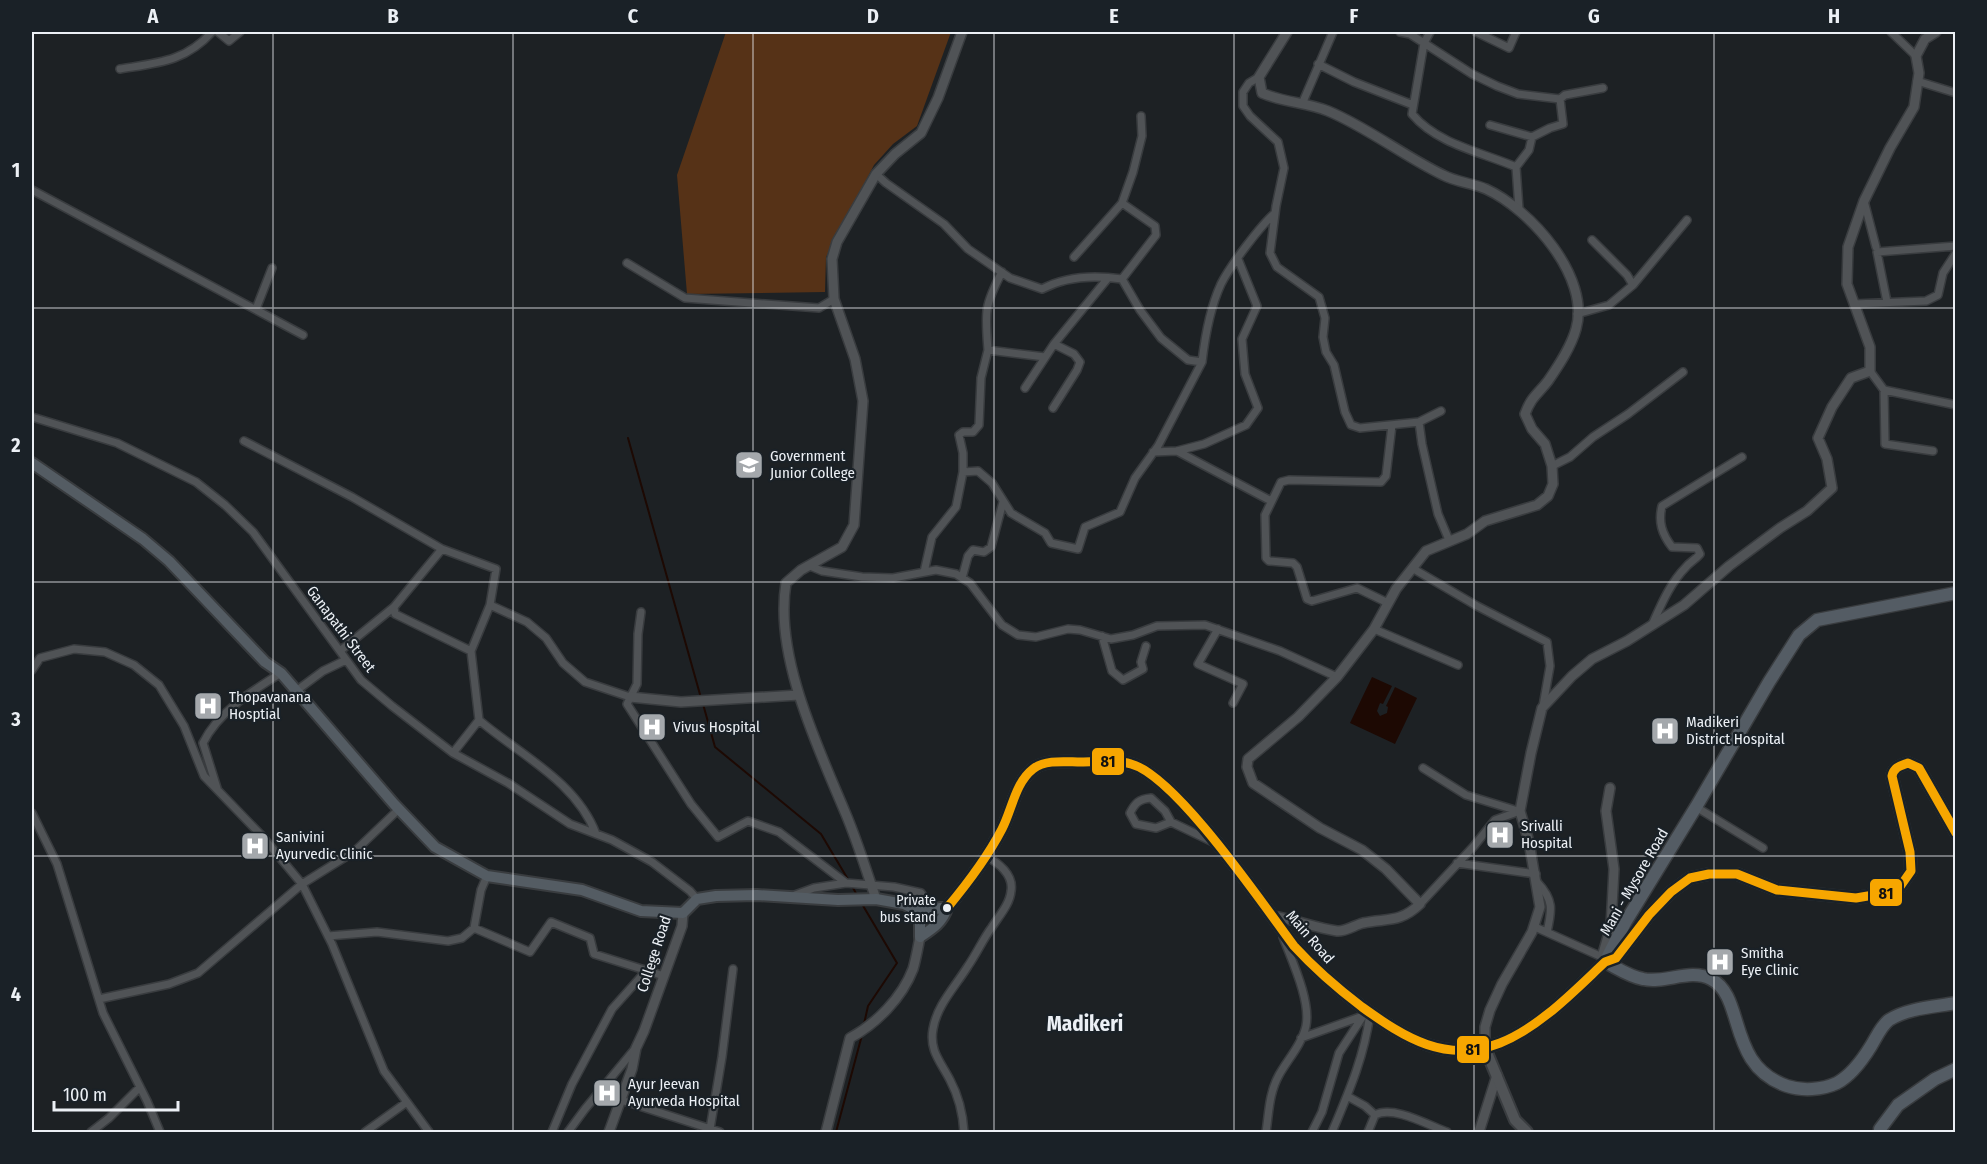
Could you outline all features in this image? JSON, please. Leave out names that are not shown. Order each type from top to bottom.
[{"type":"highway","name":"Mani - Mysore Road","points":[[1604,960],[1769,681],[1799,635],[1817,620],[1956,593]]},
{"type":"highway","points":[[1604,960],[1644,980],[1695,975],[1711,979],[1726,992],[1748,1055],[1762,1071],[1778,1083],[1796,1089],[1815,1089],[1837,1083],[1857,1065],[1888,1021],[1908,1011],[1956,1003]]},
{"type":"highway","points":[[1880,1132],[1898,1105],[1935,1079],[1956,1070]]},
{"type":"main road","points":[[32,463],[143,539],[169,561],[265,662],[281,673],[399,810],[435,847],[487,876],[582,890],[641,911],[683,913]]},
{"type":"main road","name":"Main Road","points":[[920,937],[937,926],[947,908],[986,857],[1025,777],[1034,768],[1044,763],[1121,762],[1140,767],[1163,785],[1200,823],[1309,963],[1367,1015],[1404,1036],[1437,1048],[1457,1051],[1485,1048],[1521,1032],[1568,996],[1604,960],[1616,958],[1649,915],[1671,892],[1690,878],[1709,874],[1737,874],[1777,890],[1856,898],[1897,891],[1911,871],[1910,852],[1892,776],[1893,770],[1898,766],[1908,763],[1919,768],[1956,833]]},
{"type":"main road","points":[[697,899],[726,896],[876,899],[904,904],[920,912],[947,908]]},
{"type":"main road","name":"College Road","points":[[683,913],[697,899]]},
{"type":"main road","points":[[920,912],[920,937]]},
{"type":"main road","points":[[1485,1048],[1515,1120],[1527,1132]]},
{"type":"street","points":[[120,69],[158,63],[185,55],[200,45],[212,32]]},
{"type":"street","points":[[218,32],[229,41],[240,32]]},
{"type":"street","points":[[876,899],[846,813],[799,695],[784,634],[782,604],[786,583],[842,547],[854,525],[863,401],[855,359],[834,299],[831,259],[837,242],[876,174],[921,133],[938,98],[962,32]]},
{"type":"street","points":[[1287,32],[1259,77],[1249,83],[1243,92],[1243,105],[1250,116],[1278,142],[1284,168],[1270,253],[1277,267],[1319,297],[1325,318],[1323,337],[1326,352],[1334,364],[1345,412],[1351,425],[1360,428],[1419,422],[1441,411]]},
{"type":"street","points":[[1302,104],[1333,32]]},
{"type":"street","points":[[1400,32],[1410,34],[1472,74],[1518,94],[1560,99],[1566,95],[1603,88]]},
{"type":"street","points":[[1430,32],[1424,44],[1412,114],[1419,123],[1477,154],[1516,166]]},
{"type":"street","points":[[1476,32],[1509,48],[1516,32]]},
{"type":"street","points":[[1891,32],[1916,56],[1919,73],[1914,107],[1890,148],[1864,201],[1848,247],[1847,284],[1870,348],[1870,371],[1884,390],[1885,444],[1933,451]]},
{"type":"street","points":[[1916,56],[1925,39],[1936,32]]},
{"type":"street","points":[[1318,64],[1354,82],[1413,105]]},
{"type":"street","points":[[1259,77],[1262,93],[1280,101],[1330,112],[1443,176],[1486,189],[1519,209],[1540,229],[1565,268],[1578,298],[1577,328],[1565,354],[1547,382],[1530,400],[1525,414],[1532,429],[1545,444],[1552,466],[1553,484],[1548,496],[1537,505],[1485,521],[1467,534],[1426,551],[1396,589],[1374,629],[1337,677],[1298,717],[1248,759],[1247,767],[1253,783],[1320,828],[1362,850],[1386,869],[1420,904]]},
{"type":"street","points":[[1917,81],[1956,93]]},
{"type":"street","points":[[1491,125],[1532,137],[1563,124],[1560,99]]},
{"type":"street","points":[[1074,257],[1122,203],[1142,136],[1141,116]]},
{"type":"street","points":[[1519,209],[1516,166],[1529,150],[1532,137]]},
{"type":"street","points":[[876,174],[944,224],[968,249],[1010,278],[1042,289],[1057,281],[1122,279]]},
{"type":"street","points":[[32,190],[303,335]]},
{"type":"street","points":[[1864,201],[1876,247]]},
{"type":"street","points":[[1122,203],[1155,226],[1156,235],[1122,279]]},
{"type":"street","points":[[963,472],[978,471],[992,483],[1011,513],[1045,533],[1051,543],[1078,549],[1085,527],[1120,512],[1135,478],[1153,452],[1202,362],[1209,321],[1221,284],[1266,221],[1275,213]]},
{"type":"street","points":[[1577,314],[1609,304],[1633,285],[1687,220]]},
{"type":"street","points":[[1592,240],[1627,275],[1633,285]]},
{"type":"street","points":[[1887,302],[1877,252],[1956,246]]},
{"type":"street","points":[[1854,304],[1926,301],[1938,295],[1943,273],[1956,252]]},
{"type":"street","points":[[1153,452],[1177,451],[1204,444],[1246,425],[1258,408],[1245,374],[1242,339],[1257,306],[1238,259]]},
{"type":"street","points":[[627,263],[685,298],[819,308],[834,299]]},
{"type":"street","points":[[256,309],[272,268]]},
{"type":"street","points":[[924,572],[932,537],[956,507],[963,472],[963,453],[958,435],[963,432],[973,432],[979,425],[981,378],[988,350],[985,312],[989,297],[1002,272]]},
{"type":"street","points":[[1025,387],[1054,344],[1107,278]]},
{"type":"street","points":[[1122,279],[1140,310],[1161,338],[1188,360],[1202,362]]},
{"type":"street","points":[[1053,408],[1080,362],[1074,354],[1054,344]]},
{"type":"street","points":[[988,350],[1046,357]]},
{"type":"street","points":[[1542,708],[1572,676],[1592,659],[1684,605],[1729,566],[1807,511],[1832,488],[1827,459],[1818,438],[1832,407],[1851,378],[1870,371]]},
{"type":"street","points":[[1552,466],[1570,457],[1593,437],[1628,414],[1683,372]]},
{"type":"street","points":[[1884,390],[1956,405]]},
{"type":"street","name":"Ganapathi Street","points":[[32,417],[117,443],[196,482],[225,505],[253,532],[361,680],[422,731],[453,753],[508,783],[570,824],[612,840],[652,862],[697,899]]},
{"type":"street","points":[[1419,422],[1438,514],[1449,540]]},
{"type":"street","points":[[1388,603],[1357,588],[1312,601],[1307,599],[1297,567],[1293,563],[1269,561],[1266,558],[1265,515],[1281,482],[1289,480],[1381,482],[1386,476],[1392,425]]},
{"type":"street","points":[[244,441],[352,497],[442,549],[496,569],[490,605],[471,651],[478,720],[453,753]]},
{"type":"street","points":[[1177,451],[1271,501]]},
{"type":"street","points":[[1652,625],[1667,593],[1686,566],[1700,554],[1697,548],[1672,547],[1665,539],[1659,520],[1662,506],[1742,457]]},
{"type":"street","points":[[962,578],[968,556],[973,550],[984,552],[991,547],[1004,502]]},
{"type":"street","points":[[340,651],[394,607],[442,549]]},
{"type":"street","points":[[810,566],[822,571],[862,577],[893,578],[936,570],[956,574],[970,583],[1002,625],[1018,635],[1036,637],[1068,629],[1111,639],[1133,635],[1157,626],[1204,625],[1280,651],[1337,677]]},
{"type":"street","points":[[1413,568],[1477,606],[1547,642],[1550,666],[1520,811],[1526,825],[1540,907],[1535,927],[1502,984],[1490,1010],[1485,1027],[1485,1048]]},
{"type":"street","points":[[490,605],[526,622],[546,638],[563,663],[585,682],[630,697],[681,702],[799,695]]},
{"type":"street","points":[[394,607],[395,614],[471,651]]},
{"type":"street","points":[[641,612],[637,684],[627,704],[691,804],[718,837],[748,821],[779,832],[846,883]]},
{"type":"street","points":[[1218,629],[1198,664],[1243,684],[1233,703]]},
{"type":"street","points":[[1374,629],[1458,665]]},
{"type":"street","points":[[1102,636],[1112,671],[1124,680],[1143,669],[1141,662],[1146,646]]},
{"type":"street","points":[[32,670],[40,658],[74,650],[105,652],[134,665],[159,685],[184,726],[204,776],[261,835],[302,884],[328,936],[384,1071],[429,1132]]},
{"type":"street","points":[[296,691],[322,671],[346,660]]},
{"type":"street","points":[[218,790],[202,743],[208,733],[250,692],[281,673]]},
{"type":"street","points":[[478,720],[543,767],[571,794],[590,818],[596,834]]},
{"type":"street","points":[[1423,768],[1466,795],[1520,811]]},
{"type":"street","points":[[1535,927],[1604,960],[1611,926],[1614,869],[1606,811],[1610,788]]},
{"type":"street","points":[[1171,822],[1156,828],[1136,825],[1130,813],[1134,803],[1151,798],[1165,811],[1171,822],[1216,843]]},
{"type":"street","points":[[1696,807],[1763,848]]},
{"type":"street","points":[[99,999],[169,984],[198,973],[302,884],[355,850],[399,810]]},
{"type":"street","points":[[1272,916],[1291,918],[1339,932],[1363,923],[1386,921],[1409,915],[1474,846],[1495,820],[1520,811]]},
{"type":"street","points":[[32,813],[57,864],[103,1012],[160,1132]]},
{"type":"street","points":[[964,1132],[957,1094],[950,1078],[937,1061],[932,1047],[932,1031],[937,1012],[968,968],[1005,906],[1012,889],[1008,875],[998,862],[986,857]]},
{"type":"street","points":[[1457,863],[1536,878],[1546,891],[1551,908],[1547,932]]},
{"type":"street","points":[[328,936],[377,932],[448,941],[462,938],[474,928],[487,876]]},
{"type":"street","points":[[790,897],[814,888],[846,883],[894,886],[921,893],[934,911]]},
{"type":"street","name":"College Road","points":[[609,1132],[632,1069],[636,1048],[682,926],[683,913]]},
{"type":"street","points":[[474,928],[530,952],[551,922],[590,938],[594,954],[664,976]]},
{"type":"street","points":[[1266,1132],[1271,1094],[1278,1076],[1306,1026],[1305,1004],[1293,962],[1279,926]]},
{"type":"street","points":[[826,1132],[850,1038],[878,1020],[894,1000],[913,970],[920,937]]},
{"type":"street","points":[[710,1129],[733,969]]},
{"type":"street","points":[[552,1132],[572,1084],[612,1009],[646,971]]},
{"type":"street","points":[[1301,1038],[1367,1015]]},
{"type":"street","points":[[1332,1132],[1368,1036],[1367,1015]]},
{"type":"street","points":[[1312,1132],[1324,1105],[1340,1053],[1367,1015]]},
{"type":"street","points":[[568,1132],[636,1048]]},
{"type":"street","points":[[1479,1132],[1497,1075]]},
{"type":"street","points":[[91,1132],[109,1118],[140,1087]]},
{"type":"street","points":[[1347,1096],[1365,1106],[1375,1115]]},
{"type":"street","points":[[621,1100],[720,1132]]},
{"type":"street","points":[[365,1132],[407,1102]]},
{"type":"street","points":[[1368,1132],[1375,1115],[1382,1111],[1389,1111],[1447,1132]]},
{"type":"shaded area","points":[[726,32],[951,32],[917,126],[893,144],[874,165],[826,257],[825,292],[687,294],[677,175]]},
{"type":"shaded area","points":[[1372,677],[1392,686],[1383,704],[1380,703],[1377,711],[1380,716],[1387,713],[1388,707],[1386,706],[1395,687],[1417,698],[1395,744],[1350,723]]},
{"type":"waterway","points":[[628,438],[701,698]]},
{"type":"waterway","points":[[703,704],[715,747],[821,834],[849,881]]},
{"type":"waterway","points":[[852,886],[858,897]]},
{"type":"waterway","points":[[862,904],[897,963],[868,1006],[864,1024]]},
{"type":"waterway","points":[[836,1132],[862,1035]]},
{"type":"transit line","name":"81","points":[[947,908],[990,850],[1002,829],[1018,789],[1033,769],[1056,762],[1125,762],[1150,774],[1194,816],[1218,844],[1294,946],[1335,985],[1362,1007],[1410,1038],[1444,1049],[1462,1051],[1500,1043],[1543,1018],[1605,962],[1616,958],[1649,915],[1671,892],[1690,878],[1709,874],[1737,874],[1777,890],[1856,898],[1897,891],[1911,871],[1910,852],[1892,776],[1900,766],[1908,763],[1919,768],[1956,833]]},
{"type":"place","name":"Government Junior College","points":[[749,465]]},
{"type":"place","name":"Thopavanana Hosptial","points":[[208,706]]},
{"type":"place","name":"Vivus Hospital","points":[[652,727]]},
{"type":"place","name":"Madikeri District Hospital","points":[[1665,731]]},
{"type":"place","name":"Srivalli Hospital","points":[[1500,835]]},
{"type":"place","name":"Sanivini Ayurvedic Clinic","points":[[255,846]]},
{"type":"place","name":"Private bus stand","points":[[947,908]]},
{"type":"place","name":"Smitha Eye Clinic","points":[[1720,962]]},
{"type":"place","name":"Ayur Jeevan Ayurveda Hospital","points":[[607,1093]]},
{"type":"district","name":"Madikeri","points":[[1085,1024]]}]
